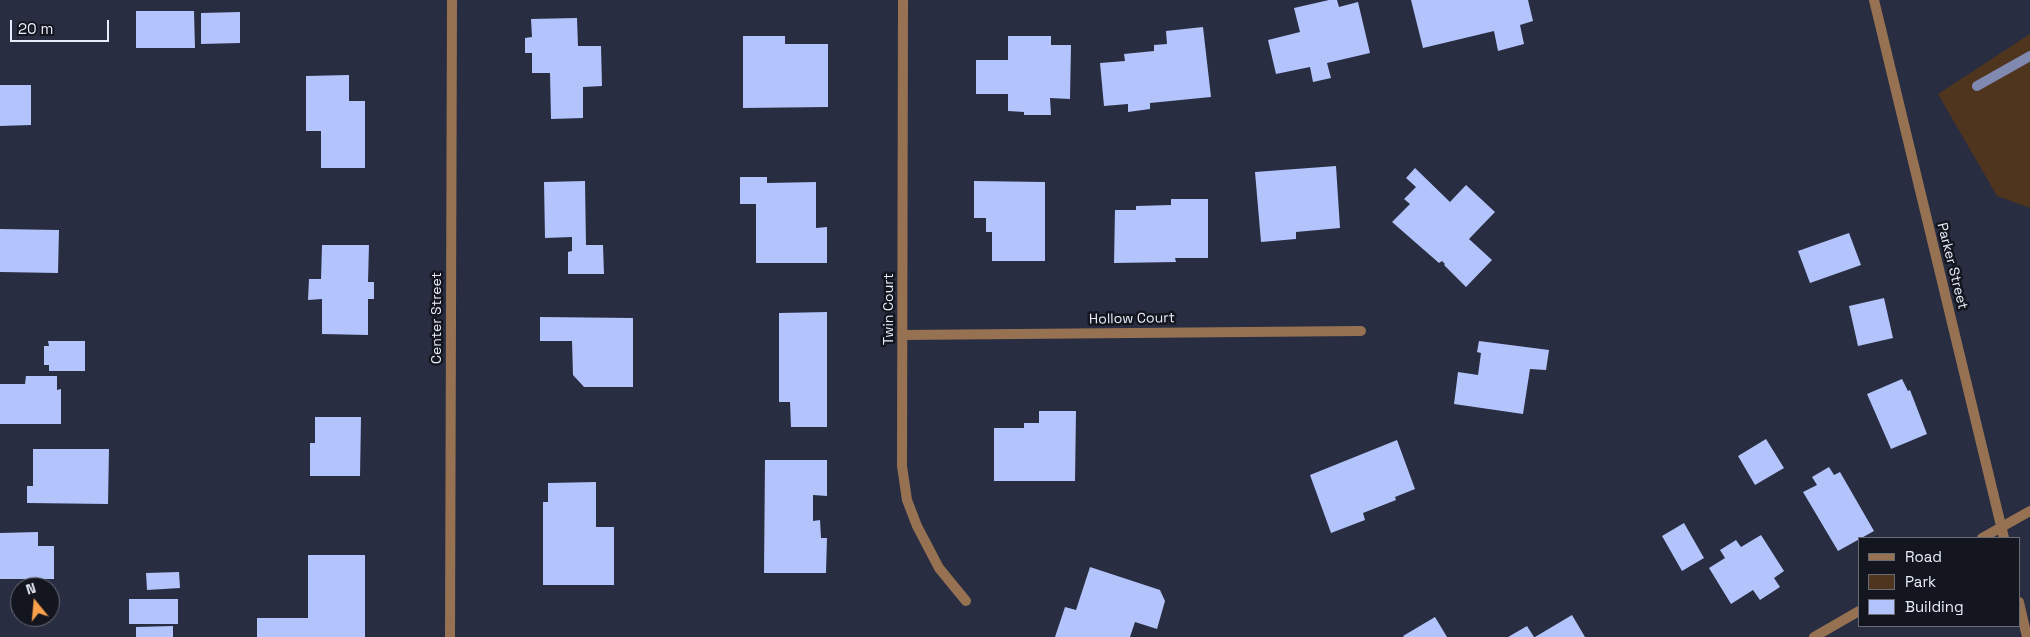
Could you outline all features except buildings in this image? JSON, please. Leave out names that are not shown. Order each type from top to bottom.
[{"type":"street","name":"Center Street","points":[[450,637],[452,0]]},
{"type":"street","name":"Twin Court","points":[[903,0],[902,466],[907,500],[939,568],[966,601]]},
{"type":"street","name":"Parker Street","points":[[1874,0],[2004,537]]},
{"type":"street","name":"Hollow Court","points":[[902,336],[1362,331]]},
{"type":"street","points":[[1984,537],[2030,511]]},
{"type":"street","points":[[2020,606],[2027,637]]},
{"type":"street","points":[[1814,637],[1858,612]]},
{"type":"green space","points":[[2030,34],[2030,208],[1997,196],[1938,94]]},
{"type":"waterway","points":[[1977,86],[2030,56]]}]
